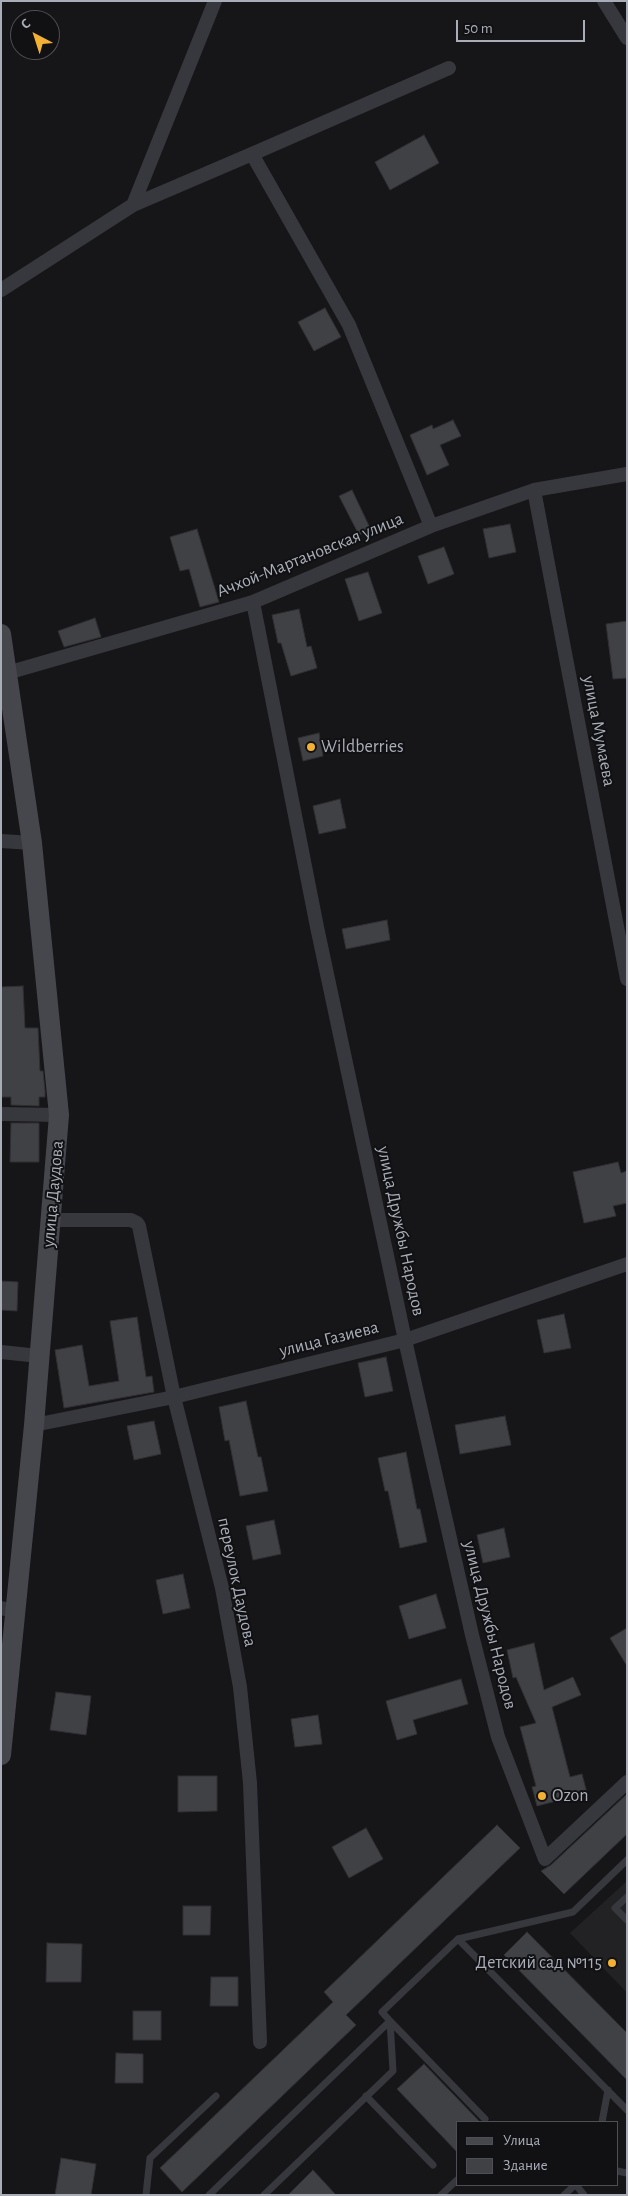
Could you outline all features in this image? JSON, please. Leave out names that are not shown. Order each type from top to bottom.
[{"type":"street","points":[[133,205],[215,1]]},
{"type":"street","points":[[604,1],[627,38]]},
{"type":"street","points":[[1,290],[133,205],[449,68]]},
{"type":"street","points":[[252,154],[349,325],[431,526]]},
{"type":"street","name":"Ачхой-Мартановская улица","points":[[7,673],[253,602],[431,526],[534,490],[627,474]]},
{"type":"street","name":"улица Мумаева","points":[[534,490],[627,979]]},
{"type":"street","name":"улица Дружбы Народов","points":[[253,602],[316,927],[405,1340],[472,1634],[498,1737],[545,1858],[627,1782]]},
{"type":"street","name":"улица Даудова","points":[[1,634],[32,843],[60,1115],[34,1426],[8,1609],[1,1755]]},
{"type":"street","points":[[1,841],[32,843]]},
{"type":"street","points":[[1,1114],[60,1115]]},
{"type":"street","name":"переулок Даудова","points":[[51,1220],[131,1220],[137,1223],[174,1397],[222,1588],[240,1687],[250,1783],[260,2042]]},
{"type":"street","name":"улица Газиева","points":[[34,1426],[174,1397],[405,1340],[627,1264]]},
{"type":"street","points":[[1,1352],[39,1356]]},
{"type":"lane","points":[[485,2119],[382,2012],[458,1939],[573,1912],[627,1860]]},
{"type":"lane","points":[[627,1897],[615,1908],[627,1920]]},
{"type":"lane","points":[[458,1939],[627,2110]]},
{"type":"lane","points":[[264,2195],[393,2071],[390,2021]]},
{"type":"lane","points":[[208,2195],[390,2021]]},
{"type":"lane","points":[[602,2121],[608,2090]]},
{"type":"lane","points":[[146,2195],[150,2158],[216,2096]]},
{"type":"lane","points":[[366,2096],[433,2166]]},
{"type":"lane","points":[[441,2195],[456,2181]]},
{"type":"lane","points":[[564,2195],[574,2186]]},
{"type":"shaded area","name":"Детский сад №115","points":[[627,1881],[627,1993],[570,1933]]},
{"type":"building","points":[[424,135],[439,163],[390,190],[375,162]]},
{"type":"building","points":[[325,308],[341,337],[314,351],[298,322]]},
{"type":"building","points":[[453,420],[461,436],[440,445],[449,465],[427,475],[410,435],[432,425],[433,429]]},
{"type":"building","points":[[352,490],[371,530],[359,535],[339,496]]},
{"type":"building","points":[[510,524],[516,552],[489,558],[483,529]]},
{"type":"building","points":[[197,529],[219,602],[200,607],[189,569],[180,571],[170,537]]},
{"type":"building","points":[[444,547],[454,574],[428,584],[418,556]]},
{"type":"building","points":[[368,572],[382,613],[359,621],[345,579]]},
{"type":"building","points":[[299,609],[307,647],[311,646],[317,668],[291,676],[281,643],[278,643],[272,615]]},
{"type":"building","points":[[95,618],[101,637],[64,647],[58,631]]},
{"type":"building","points":[[627,621],[627,678],[613,679],[606,624]]},
{"type":"building","name":"Wildberries","points":[[319,733],[323,756],[303,761],[298,738]]},
{"type":"building","points":[[340,799],[346,828],[319,834],[313,806]]},
{"type":"building","points":[[387,920],[390,940],[346,949],[342,929]]},
{"type":"building","points":[[23,986],[25,1028],[38,1028],[40,1071],[43,1071],[45,1091],[45,1097],[39,1097],[39,1106],[11,1105],[11,1097],[1,1097],[1,987]]},
{"type":"building","points":[[11,1123],[39,1123],[39,1162],[10,1162]]},
{"type":"building","points":[[618,1162],[621,1173],[627,1171],[627,1203],[613,1206],[616,1216],[584,1223],[573,1172]]},
{"type":"building","points":[[1,1281],[18,1282],[17,1311],[1,1310]]},
{"type":"building","points":[[564,1314],[571,1348],[544,1353],[537,1320]]},
{"type":"building","points":[[137,1317],[146,1377],[152,1376],[154,1392],[64,1408],[55,1350],[82,1345],[89,1386],[119,1381],[110,1321]]},
{"type":"building","points":[[386,1357],[393,1391],[365,1397],[358,1363]]},
{"type":"building","points":[[246,1401],[258,1457],[261,1457],[268,1491],[240,1496],[229,1440],[225,1441],[219,1407]]},
{"type":"building","points":[[505,1416],[511,1445],[460,1454],[455,1425]]},
{"type":"building","points":[[154,1421],[161,1454],[134,1460],[127,1426]]},
{"type":"building","points":[[406,1452],[417,1509],[420,1509],[427,1542],[400,1548],[388,1491],[385,1491],[378,1458]]},
{"type":"building","points":[[274,1520],[281,1554],[253,1560],[246,1526]]},
{"type":"building","points":[[504,1528],[510,1557],[483,1563],[477,1535]]},
{"type":"building","points":[[183,1574],[190,1608],[163,1614],[156,1580]]},
{"type":"building","points":[[436,1594],[446,1628],[409,1639],[399,1606]]},
{"type":"building","points":[[627,1628],[627,1666],[610,1638]]},
{"type":"building","points":[[534,1643],[544,1690],[573,1677],[581,1695],[552,1707],[570,1777],[582,1774],[587,1793],[537,1806],[532,1787],[536,1786],[520,1727],[536,1723],[516,1677],[513,1678],[507,1650]]},
{"type":"building","points":[[461,1679],[468,1704],[413,1720],[417,1734],[397,1740],[386,1701]]},
{"type":"building","points":[[56,1692],[91,1696],[86,1735],[50,1730]]},
{"type":"building","points":[[318,1715],[322,1744],[295,1747],[291,1719]]},
{"type":"building","points":[[178,1776],[217,1776],[217,1811],[178,1812]]},
{"type":"building","points":[[627,1794],[627,1834],[564,1894],[541,1871],[551,1865]]},
{"type":"building","points":[[497,1825],[520,1848],[346,2015],[356,2025],[182,2192],[160,2168],[333,2002],[324,1992]]},
{"type":"building","points":[[366,1828],[383,1859],[349,1878],[332,1847]]},
{"type":"building","points":[[183,1906],[211,1906],[210,1935],[183,1935]]},
{"type":"building","points":[[527,1932],[627,2033],[627,2080],[504,1955]]},
{"type":"building","points":[[47,1943],[82,1944],[81,1982],[46,1982]]},
{"type":"building","points":[[211,1977],[238,1977],[238,2006],[210,2006]]},
{"type":"building","points":[[133,2011],[161,2011],[161,2040],[133,2040]]},
{"type":"building","points":[[116,2053],[143,2054],[143,2083],[115,2083]]},
{"type":"building","points":[[424,2064],[479,2121],[456,2121],[456,2151],[397,2089]]},
{"type":"building","points":[[61,2158],[96,2164],[91,2195],[55,2195]]},
{"type":"building","points":[[313,2170],[336,2195],[288,2195]]},
{"type":"place","name":"Wildberries","points":[[311,747]]},
{"type":"place","name":"Ozon","points":[[542,1796]]},
{"type":"place","name":"Детский сад №115","points":[[612,1963]]}]
